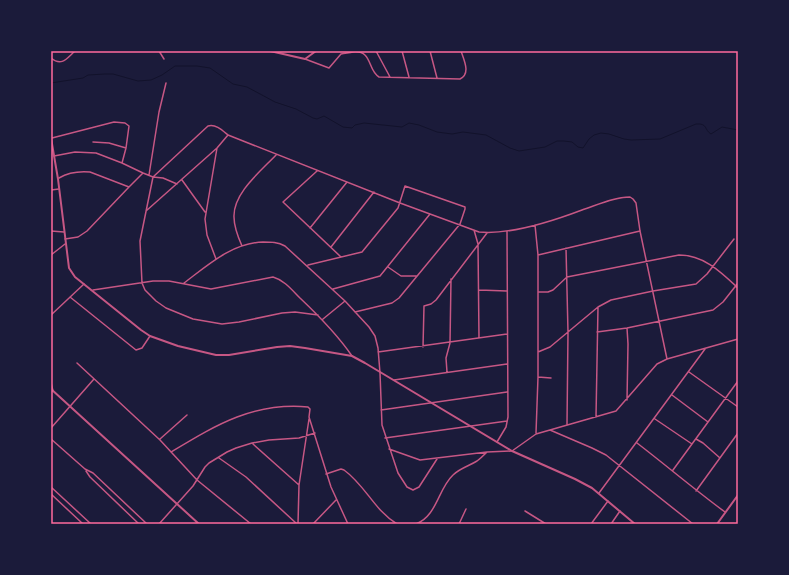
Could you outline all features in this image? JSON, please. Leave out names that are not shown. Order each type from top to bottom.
[{"type":"street","points":[[51,58],[57,63],[61,62],[76,51]]},
{"type":"street","points":[[159,51],[164,58]]},
{"type":"street","points":[[270,51],[305,59],[329,68],[341,54],[358,52],[364,54],[377,76],[460,79],[467,72],[461,51]]},
{"type":"street","points":[[305,59],[316,51]]},
{"type":"street","points":[[376,51],[390,77]]},
{"type":"street","points":[[402,51],[409,77]]},
{"type":"street","points":[[430,51],[437,78]]},
{"type":"street","points":[[149,175],[159,112],[166,83]]},
{"type":"street","points":[[122,163],[129,126],[125,123],[121,122],[51,138],[53,157],[58,179],[69,268],[75,277],[150,336],[191,350],[216,355],[229,356],[290,346],[352,356],[512,451],[575,479],[599,493],[633,523]]},
{"type":"street","points":[[318,315],[295,312],[222,324],[207,322],[193,319],[166,308],[151,296],[142,283],[140,241],[153,177],[210,125],[218,128],[228,135],[400,203],[474,230],[487,232],[507,231],[535,225],[604,203],[628,197],[633,199],[635,201],[667,359]]},
{"type":"street","points":[[146,211],[217,148],[228,135]]},
{"type":"street","points":[[93,142],[109,143],[126,148]]},
{"type":"street","points":[[216,259],[207,235],[205,219],[217,148]]},
{"type":"street","points":[[53,157],[75,152],[90,152],[103,155],[153,177],[163,178],[177,184]]},
{"type":"street","points":[[242,246],[234,222],[236,200],[277,154]]},
{"type":"street","points":[[318,170],[283,202],[341,257]]},
{"type":"street","points":[[58,179],[68,173],[84,171],[129,187]]},
{"type":"street","points":[[65,239],[78,237],[87,231],[143,173]]},
{"type":"street","points":[[182,180],[206,213]]},
{"type":"street","points":[[310,228],[348,182]]},
{"type":"street","points":[[308,265],[362,252],[400,203],[405,186],[465,208],[460,224],[396,301],[355,312]]},
{"type":"street","points":[[51,190],[59,189]]},
{"type":"street","points":[[331,247],[374,192]]},
{"type":"street","points":[[333,289],[377,277],[382,274],[430,214]]},
{"type":"street","points":[[535,225],[538,255],[538,377],[536,434]]},
{"type":"street","points":[[474,230],[478,244],[479,338]]},
{"type":"street","points":[[51,231],[64,232]]},
{"type":"street","points":[[497,442],[503,434],[507,421],[507,231]]},
{"type":"street","points":[[538,255],[640,231]]},
{"type":"street","points":[[423,347],[424,306],[434,302],[487,232]]},
{"type":"street","points":[[538,352],[550,347],[598,307],[616,298],[696,284],[707,274],[734,239]]},
{"type":"street","points":[[184,283],[216,259],[227,252],[242,246],[260,242],[279,243],[290,250],[308,265],[345,301],[375,336],[380,373],[382,425],[385,438],[398,473],[407,487],[413,490],[419,487],[437,459]]},
{"type":"street","points":[[51,255],[66,244]]},
{"type":"street","points":[[566,248],[568,332],[567,425]]},
{"type":"street","points":[[538,292],[548,292],[553,290],[567,277],[672,256],[686,255],[699,258],[713,266],[738,288]]},
{"type":"street","points":[[388,267],[402,276],[417,276]]},
{"type":"street","points":[[92,290],[165,281],[184,283],[211,289],[273,277],[277,278],[323,319],[352,356]]},
{"type":"street","points":[[447,372],[446,358],[450,343],[451,279]]},
{"type":"street","points":[[597,332],[626,328],[713,310],[723,302],[738,283]]},
{"type":"street","points":[[51,315],[84,284]]},
{"type":"street","points":[[479,290],[507,291]]},
{"type":"street","points":[[70,297],[136,350],[142,348],[150,336]]},
{"type":"street","points":[[323,319],[345,301]]},
{"type":"street","points":[[596,416],[598,307]]},
{"type":"street","points":[[626,328],[628,344],[627,400]]},
{"type":"street","points":[[378,352],[423,347],[507,334]]},
{"type":"street","points":[[389,449],[420,460],[486,452],[512,451],[536,434],[549,429],[616,411],[657,364],[667,359],[738,339]]},
{"type":"street","points":[[599,493],[655,419],[705,348]]},
{"type":"street","points":[[77,363],[160,440],[197,480],[239,512],[251,524]]},
{"type":"street","points":[[393,380],[507,364]]},
{"type":"street","points":[[689,372],[738,407]]},
{"type":"street","points":[[538,377],[551,378]]},
{"type":"street","points":[[51,428],[94,379]]},
{"type":"street","points":[[673,470],[738,381]]},
{"type":"street","points":[[51,383],[52,390],[198,524]]},
{"type":"street","points":[[381,410],[507,392]]},
{"type":"street","points":[[672,395],[708,422]]},
{"type":"street","points":[[171,452],[220,423],[249,412],[274,408],[306,407],[310,409],[299,485],[298,524]]},
{"type":"street","points":[[160,440],[187,415]]},
{"type":"street","points":[[310,417],[326,474],[336,500],[348,524]]},
{"type":"street","points":[[655,419],[692,444]]},
{"type":"street","points":[[385,438],[468,425],[507,421]]},
{"type":"street","points":[[549,429],[592,448],[620,465],[692,524]]},
{"type":"street","points":[[159,524],[197,480],[205,467],[236,448],[252,443],[299,438],[315,433]]},
{"type":"street","points":[[696,491],[738,433]]},
{"type":"street","points":[[51,439],[84,469],[90,477],[139,524]]},
{"type":"street","points":[[696,439],[720,458]]},
{"type":"street","points":[[637,442],[673,470],[696,491],[725,512]]},
{"type":"street","points":[[252,443],[299,485]]},
{"type":"street","points":[[416,524],[425,518],[433,509],[452,475],[477,461],[486,452]]},
{"type":"street","points":[[219,458],[246,477],[298,524]]},
{"type":"street","points":[[84,469],[93,473],[147,524]]},
{"type":"street","points":[[326,474],[341,469],[347,472],[384,513],[397,524]]},
{"type":"street","points":[[51,487],[91,524]]},
{"type":"street","points":[[51,494],[83,524]]},
{"type":"street","points":[[717,524],[738,495]]},
{"type":"street","points":[[313,524],[336,500]]},
{"type":"street","points":[[591,524],[608,501]]},
{"type":"street","points":[[459,524],[466,509]]},
{"type":"street","points":[[525,510],[546,524]]},
{"type":"street","points":[[611,524],[620,511]]},
{"type":"waterway","points":[[51,83],[83,78],[88,75],[105,74],[113,74],[138,81],[151,80],[162,75],[175,66],[197,66],[210,68],[233,84],[247,87],[275,102],[296,109],[313,118],[317,119],[324,116],[343,127],[352,128],[355,125],[364,123],[402,127],[409,123],[437,132],[452,134],[463,132],[486,135],[510,148],[519,151],[545,147],[557,141],[572,142],[578,147],[583,148],[589,139],[594,135],[601,133],[631,140],[660,139],[696,124],[704,126],[711,134],[722,127],[738,130]]}]
